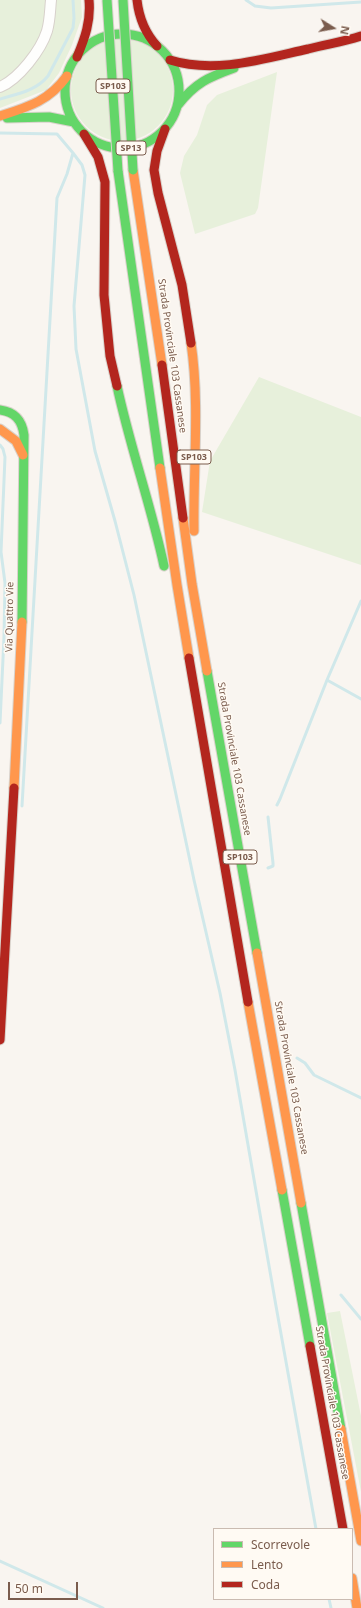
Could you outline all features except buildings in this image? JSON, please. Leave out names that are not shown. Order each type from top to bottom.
[{"type":"main road","points":[[77,57],[88,32],[90,12],[89,0]]},
{"type":"main road","name":"Strada Provinciale 103 Cassanese","points":[[107,0],[118,171],[177,585],[245,985],[343,1528]]},
{"type":"main road","name":"Strada Provinciale 103 Cassanese","points":[[123,0],[133,170],[192,584],[361,1541]]},
{"type":"main road","points":[[137,0],[142,24],[157,46]]},
{"type":"main road","name":"SP13","points":[[0,117],[46,99],[59,88],[68,75],[77,57],[85,48],[96,40],[114,35],[133,35],[146,39],[157,46],[170,60],[176,71],[179,84],[178,105]]},
{"type":"main road","name":"SP13","points":[[68,75],[66,83],[67,107],[74,122],[84,134],[95,142],[107,146],[120,149],[132,148],[145,144],[156,138],[172,120],[178,105],[187,93],[198,83],[246,63],[361,36]]},
{"type":"main road","name":"SP13","points":[[170,60],[179,64],[193,65],[246,63]]},
{"type":"main road","name":"SP13","points":[[0,117],[54,116],[74,122]]},
{"type":"main road","name":"SP103","points":[[165,129],[156,157],[154,170],[157,189],[182,286],[193,357],[195,408],[193,488],[196,559],[216,693],[228,789]]},
{"type":"main road","points":[[84,134],[98,156],[102,166],[105,182],[104,295],[110,356],[122,410],[154,521],[166,574]]},
{"type":"main road","name":"Via Quattro Vie","points":[[0,410],[16,415],[22,420],[24,435],[22,638],[0,1040]]},
{"type":"main road","points":[[0,429],[16,441],[24,458]]},
{"type":"main road","name":"SP103","points":[[212,846],[222,907],[245,985]]},
{"type":"main road","points":[[353,1583],[358,1608]]},
{"type":"street","points":[[0,87],[18,74],[36,53],[48,26],[51,0]]},
{"type":"green space","points":[[0,0],[81,0],[82,17],[72,45],[59,73],[46,90],[0,108]]},
{"type":"green space","points":[[122,39],[142,43],[158,54],[169,70],[173,90],[169,110],[158,126],[142,137],[122,141],[102,137],[86,126],[75,110],[71,90],[75,70],[86,54],[102,43]]},
{"type":"green space","points":[[277,72],[258,208],[255,214],[195,234],[180,173],[184,156],[197,135],[207,105],[217,95]]},
{"type":"green space","points":[[259,377],[361,417],[361,565],[202,512],[210,461]]},
{"type":"green space","points":[[340,1311],[361,1416],[361,1492],[327,1313]]},
{"type":"waterway","points":[[0,99],[32,89],[48,76],[73,28],[73,0]]},
{"type":"waterway","points":[[246,0],[255,6],[271,8],[361,2]]},
{"type":"waterway","points":[[0,133],[57,134],[73,153],[67,174],[57,198],[22,806]]},
{"type":"waterway","points":[[73,153],[82,165],[85,175],[74,306],[76,349],[95,451],[134,595],[194,880],[220,993],[316,1528]]},
{"type":"waterway","points":[[0,445],[3,449],[5,457],[1,552],[5,583],[4,637],[0,723]]},
{"type":"waterway","points":[[277,805],[327,680],[361,601]]},
{"type":"waterway","points":[[327,680],[361,699]]},
{"type":"waterway","points":[[268,817],[273,863],[273,866],[268,868]]},
{"type":"waterway","points":[[297,1058],[305,1063],[314,1075],[361,1098]]},
{"type":"waterway","points":[[341,1295],[361,1319]]},
{"type":"waterway","points":[[0,1561],[103,1608]]},
{"type":"waterway","points":[[329,1600],[331,1608]]},
{"type":"traffic: fast","points":[[107,0],[118,171]]},
{"type":"traffic: fast","points":[[123,0],[133,170]]},
{"type":"traffic: fast","points":[[122,34],[144,38],[162,51],[175,69],[179,91],[175,113],[162,131],[144,144],[122,148],[100,144],[82,131],[69,113],[65,91],[69,69],[82,51],[100,38],[122,34]]},
{"type":"traffic: fast","points":[[178,105],[190,91],[203,82],[217,74],[234,68]]},
{"type":"traffic: fast","points":[[7,118],[49,117],[74,122]]},
{"type":"traffic: fast","points":[[118,171],[160,468]]},
{"type":"traffic: fast","points":[[117,386],[164,566]]},
{"type":"traffic: fast","points":[[0,410],[10,413],[17,418],[22,425],[24,435],[22,622]]},
{"type":"traffic: fast","points":[[207,671],[257,953]]},
{"type":"traffic: fast","points":[[282,1190],[310,1346]]},
{"type":"traffic: fast","points":[[301,1203],[341,1429]]},
{"type":"traffic: slow","points":[[0,116],[37,102],[53,92],[67,76]]},
{"type":"traffic: slow","points":[[133,170],[162,365]]},
{"type":"traffic: slow","points":[[191,343],[194,366],[196,413],[194,531]]},
{"type":"traffic: slow","points":[[0,429],[16,441],[23,455]]},
{"type":"traffic: slow","points":[[160,468],[189,658]]},
{"type":"traffic: slow","points":[[183,518],[192,584],[207,671]]},
{"type":"traffic: slow","points":[[14,788],[22,622]]},
{"type":"traffic: slow","points":[[257,953],[301,1203]]},
{"type":"traffic: slow","points":[[248,1002],[282,1190]]},
{"type":"traffic: slow","points":[[341,1429],[361,1541]]},
{"type":"traffic: slow","points":[[353,1584],[357,1608]]},
{"type":"traffic: jam","points":[[77,57],[87,29],[89,0]]},
{"type":"traffic: jam","points":[[137,0],[143,25],[157,46]]},
{"type":"traffic: jam","points":[[170,60],[204,66],[239,64],[361,36]]},
{"type":"traffic: jam","points":[[165,129],[157,151],[154,170],[158,193],[182,285],[191,343]]},
{"type":"traffic: jam","points":[[84,134],[98,157],[105,182],[104,295],[110,356],[117,386]]},
{"type":"traffic: jam","points":[[162,365],[183,518]]},
{"type":"traffic: jam","points":[[189,658],[248,1002]]},
{"type":"traffic: jam","points":[[0,1040],[14,788]]},
{"type":"traffic: jam","points":[[310,1346],[343,1528]]}]
